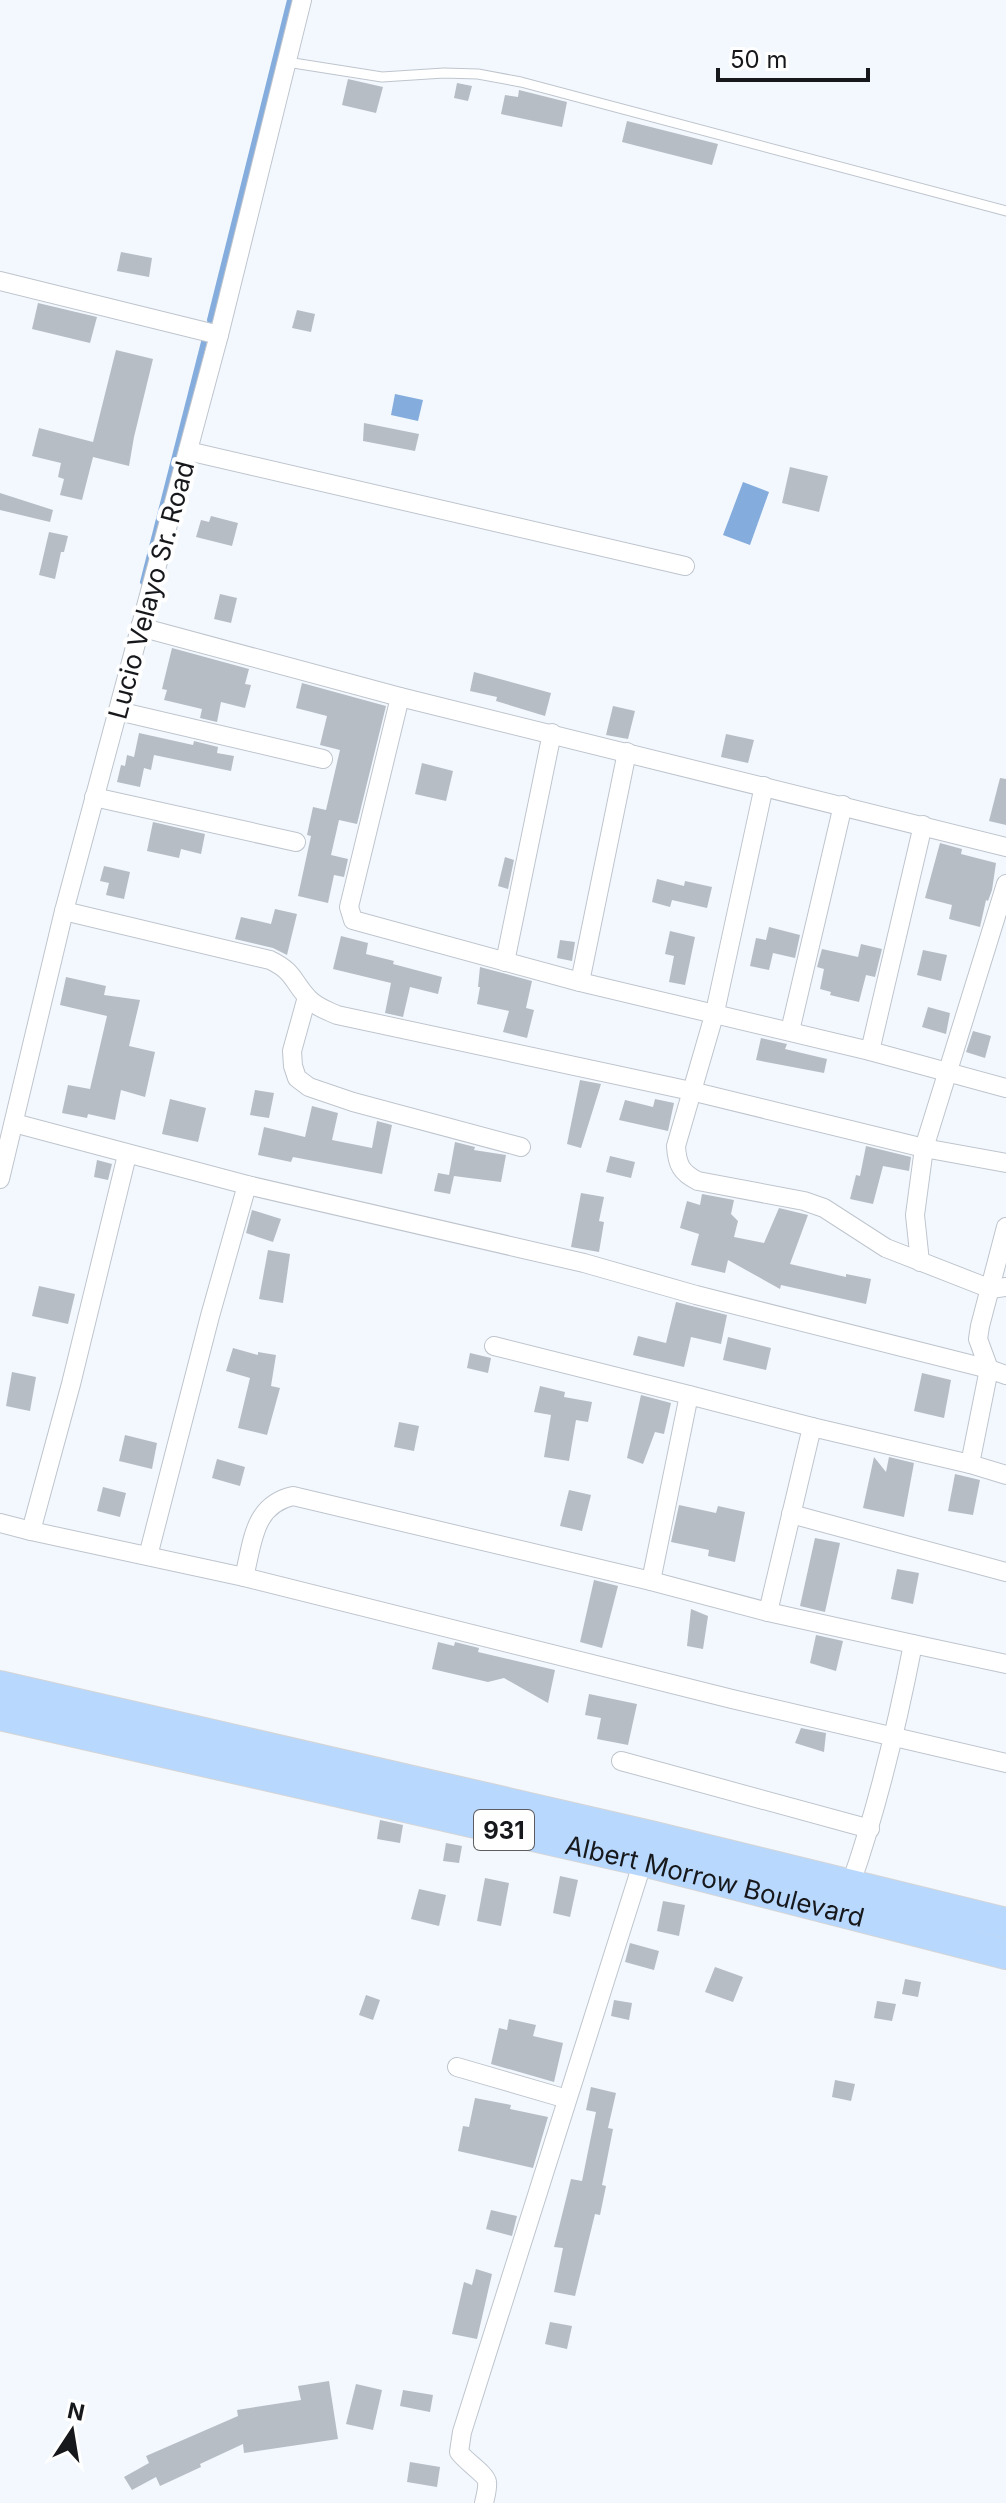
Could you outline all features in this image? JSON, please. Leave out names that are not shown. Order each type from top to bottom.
[{"type":"highway","name":"Albert Morrow Boulevard","points":[[0,1686],[651,1836],[1006,1923]]},
{"type":"highway","name":"Albert Morrow Boulevard","points":[[0,1715],[643,1861],[1006,1954]]},
{"type":"street","name":"Lucio Velayo Sr. Road","points":[[0,1179],[64,911],[219,335],[302,0]]},
{"type":"street","points":[[0,281],[219,335]]},
{"type":"street","points":[[188,451],[685,566]]},
{"type":"street","points":[[140,627],[400,697],[1006,847]]},
{"type":"street","points":[[400,697],[349,907],[350,915],[359,923],[580,982],[715,1012],[1006,1088]]},
{"type":"street","points":[[118,711],[323,759]]},
{"type":"street","points":[[505,962],[552,733]]},
{"type":"street","points":[[580,982],[627,752]]},
{"type":"street","points":[[764,786],[715,1012],[676,1146],[679,1166],[686,1176],[698,1181],[804,1201],[824,1208],[886,1248],[998,1288]]},
{"type":"street","points":[[94,797],[296,842]]},
{"type":"street","points":[[790,1031],[843,805]]},
{"type":"street","points":[[870,1051],[923,825]]},
{"type":"street","points":[[920,1262],[915,1215],[924,1148],[1006,884]]},
{"type":"street","points":[[64,911],[270,960],[295,977],[307,997],[319,1007],[337,1015],[691,1091],[924,1148],[1006,1163]]},
{"type":"street","points":[[307,997],[292,1051],[297,1078],[309,1087],[353,1102],[521,1147]]},
{"type":"street","points":[[14,1123],[247,1185],[584,1263],[696,1295],[998,1372]]},
{"type":"street","points":[[31,1531],[127,1155]]},
{"type":"street","points":[[148,1556],[247,1185]]},
{"type":"street","points":[[970,1464],[998,1372],[978,1339],[998,1288],[1006,1227]]},
{"type":"street","points":[[494,1346],[1006,1475]]},
{"type":"street","points":[[651,1581],[689,1395]]},
{"type":"street","points":[[768,1612],[812,1427]]},
{"type":"street","points":[[244,1577],[263,1512],[279,1499],[293,1496],[768,1612],[1006,1664]]},
{"type":"street","points":[[791,1514],[1006,1572]]},
{"type":"street","points":[[0,1523],[244,1577],[732,1699],[1006,1763]]},
{"type":"street","points":[[850,1886],[870,1829],[895,1736],[913,1644]]},
{"type":"street","points":[[621,1761],[870,1829]]},
{"type":"street","points":[[484,2503],[487,2482],[482,2473],[467,2463],[459,2452],[462,2432],[643,1861]]},
{"type":"street","points":[[457,2067],[567,2099]]},
{"type":"lane","points":[[287,62],[382,77],[466,74],[521,82],[1006,211]]},
{"type":"water","points":[[395,394],[423,400],[418,421],[391,415]]},
{"type":"water","points":[[743,482],[769,492],[750,545],[723,535]]},
{"type":"building","points":[[348,79],[383,87],[376,113],[342,105]]},
{"type":"building","points":[[457,83],[472,86],[468,101],[454,98]]},
{"type":"building","points":[[519,90],[567,102],[562,127],[501,114],[505,95],[518,97]]},
{"type":"building","points":[[627,121],[718,144],[712,165],[622,142]]},
{"type":"building","points":[[121,252],[152,258],[149,277],[117,271]]},
{"type":"building","points":[[38,303],[97,317],[90,343],[32,329]]},
{"type":"building","points":[[297,310],[315,314],[311,332],[292,328]]},
{"type":"building","points":[[116,350],[153,359],[129,466],[93,457],[82,500],[60,495],[64,479],[58,477],[61,463],[32,456],[39,428],[93,442]]},
{"type":"building","points":[[364,423],[419,434],[415,451],[363,441]]},
{"type":"building","points":[[790,467],[828,476],[819,512],[782,503]]},
{"type":"building","points":[[0,493],[53,510],[50,522],[0,510]]},
{"type":"building","points":[[211,516],[238,523],[232,546],[196,537],[201,520],[209,522]]},
{"type":"building","points":[[49,532],[68,536],[55,579],[39,575]]},
{"type":"building","points":[[220,594],[237,598],[231,623],[214,619]]},
{"type":"building","points":[[172,648],[249,669],[245,684],[251,685],[245,708],[221,702],[217,722],[200,718],[202,709],[164,700],[167,690],[162,689]]},
{"type":"building","points":[[474,672],[551,693],[545,716],[496,701],[497,697],[470,691]]},
{"type":"building","points":[[302,683],[386,706],[357,824],[339,820],[331,855],[348,859],[344,877],[334,875],[328,903],[298,896],[311,836],[307,835],[313,807],[326,810],[340,750],[320,745],[327,716],[296,708]]},
{"type":"building","points":[[613,706],[635,711],[628,739],[606,735]]},
{"type":"building","points":[[139,733],[218,747],[217,753],[234,756],[231,771],[154,755],[151,770],[144,768],[140,787],[117,782],[127,755],[134,757]]},
{"type":"building","points":[[726,734],[754,740],[748,763],[721,757]]},
{"type":"building","points":[[422,763],[453,771],[446,801],[415,794]]},
{"type":"building","points":[[1000,778],[1006,779],[1006,825],[989,821]]},
{"type":"building","points":[[153,822],[205,834],[201,854],[181,849],[179,858],[147,851]]},
{"type":"building","points":[[940,843],[962,849],[961,854],[996,863],[992,890],[986,900],[980,927],[949,919],[952,905],[925,898]]},
{"type":"building","points":[[505,857],[514,860],[508,889],[498,886]]},
{"type":"building","points":[[104,866],[130,872],[124,899],[106,895],[109,883],[100,881]]},
{"type":"building","points":[[657,879],[684,886],[685,881],[712,887],[707,908],[672,900],[670,907],[652,902]]},
{"type":"building","points":[[275,909],[297,914],[287,955],[273,948],[235,939],[241,917],[271,924]]},
{"type":"building","points":[[769,927],[800,935],[795,958],[773,953],[769,970],[750,966],[756,938],[766,940]]},
{"type":"building","points":[[670,931],[695,937],[685,985],[669,982],[674,956],[665,954]]},
{"type":"building","points":[[341,936],[368,943],[366,954],[442,977],[438,994],[410,987],[403,1017],[385,1013],[391,983],[333,969]]},
{"type":"building","points":[[560,940],[575,942],[572,961],[557,958]]},
{"type":"building","points":[[861,944],[882,949],[875,977],[866,975],[859,1002],[830,995],[831,992],[820,989],[824,969],[817,967],[822,949],[858,957]]},
{"type":"building","points":[[923,950],[947,955],[941,981],[917,975]]},
{"type":"building","points":[[480,967],[532,981],[526,1008],[534,1010],[527,1038],[503,1032],[509,1011],[477,1004]]},
{"type":"building","points":[[66,977],[106,986],[104,995],[140,1000],[129,1046],[155,1052],[145,1097],[121,1090],[115,1120],[88,1114],[87,1118],[62,1113],[68,1085],[90,1089],[107,1016],[60,1005]]},
{"type":"building","points":[[928,1007],[950,1013],[946,1034],[922,1027]]},
{"type":"building","points":[[973,1031],[991,1036],[985,1058],[966,1052]]},
{"type":"building","points":[[761,1038],[787,1044],[785,1049],[827,1059],[824,1073],[756,1060]]},
{"type":"building","points":[[580,1080],[601,1084],[581,1148],[567,1144]]},
{"type":"building","points":[[255,1090],[274,1093],[269,1118],[250,1115]]},
{"type":"building","points":[[170,1099],[206,1108],[198,1142],[162,1134]]},
{"type":"building","points":[[655,1099],[674,1103],[668,1131],[619,1120],[625,1100],[653,1107]]},
{"type":"building","points":[[312,1106],[338,1113],[332,1140],[372,1148],[377,1121],[392,1125],[382,1174],[293,1157],[291,1162],[258,1155],[264,1127],[305,1137]]},
{"type":"building","points":[[455,1142],[475,1147],[474,1150],[506,1155],[501,1182],[454,1176],[450,1194],[434,1191],[438,1173],[449,1175]]},
{"type":"building","points":[[866,1146],[911,1157],[909,1171],[883,1166],[873,1204],[850,1199],[856,1175],[860,1176]]},
{"type":"building","points":[[610,1156],[635,1162],[631,1178],[606,1172]]},
{"type":"building","points":[[97,1160],[112,1164],[108,1180],[94,1177]]},
{"type":"building","points":[[581,1193],[604,1197],[599,1221],[604,1222],[599,1252],[571,1247]]},
{"type":"building","points":[[702,1194],[734,1200],[731,1214],[738,1221],[734,1237],[764,1243],[779,1208],[808,1215],[790,1264],[846,1277],[846,1274],[871,1279],[866,1304],[781,1285],[780,1289],[728,1260],[725,1273],[691,1265],[699,1234],[680,1228],[687,1201],[700,1205]]},
{"type":"building","points":[[252,1210],[281,1219],[273,1242],[246,1233]]},
{"type":"building","points":[[268,1250],[290,1254],[283,1303],[259,1299]]},
{"type":"building","points":[[39,1286],[75,1294],[68,1324],[32,1316]]},
{"type":"building","points":[[676,1302],[727,1315],[721,1344],[691,1337],[684,1367],[633,1355],[638,1336],[666,1343]]},
{"type":"building","points":[[728,1337],[771,1348],[766,1370],[723,1360]]},
{"type":"building","points":[[233,1348],[258,1355],[258,1352],[276,1355],[271,1386],[280,1388],[267,1435],[238,1428],[250,1378],[226,1371]]},
{"type":"building","points":[[470,1353],[491,1358],[488,1373],[467,1368]]},
{"type":"building","points":[[12,1372],[36,1377],[30,1411],[6,1406]]},
{"type":"building","points":[[922,1373],[951,1380],[944,1418],[914,1411]]},
{"type":"building","points":[[540,1386],[565,1392],[564,1397],[592,1402],[588,1422],[576,1420],[569,1461],[544,1457],[551,1415],[534,1412]]},
{"type":"building","points":[[641,1395],[671,1403],[664,1434],[655,1432],[643,1464],[627,1458]]},
{"type":"building","points":[[399,1422],[419,1426],[414,1451],[394,1447]]},
{"type":"building","points":[[125,1435],[157,1443],[152,1469],[119,1461]]},
{"type":"building","points":[[874,1457],[886,1472],[889,1457],[914,1463],[904,1517],[863,1508]]},
{"type":"building","points":[[217,1459],[245,1467],[240,1486],[212,1478]]},
{"type":"building","points":[[955,1474],[980,1480],[973,1515],[948,1511]]},
{"type":"building","points":[[103,1487],[126,1493],[120,1517],[97,1511]]},
{"type":"building","points":[[569,1490],[591,1495],[582,1531],[560,1526]]},
{"type":"building","points":[[679,1505],[716,1513],[718,1506],[745,1512],[735,1562],[708,1556],[709,1550],[671,1542]]},
{"type":"building","points":[[815,1538],[840,1543],[825,1612],[800,1606]]},
{"type":"building","points":[[897,1569],[919,1573],[913,1604],[891,1599]]},
{"type":"building","points":[[594,1580],[618,1586],[602,1648],[580,1642]]},
{"type":"building","points":[[691,1609],[708,1616],[703,1649],[687,1646]]},
{"type":"building","points":[[816,1635],[843,1641],[836,1671],[810,1663]]},
{"type":"building","points":[[438,1642],[454,1646],[455,1642],[479,1648],[478,1652],[555,1670],[548,1703],[504,1678],[488,1682],[432,1669]]},
{"type":"building","points":[[589,1694],[637,1704],[628,1745],[597,1739],[601,1718],[585,1715]]},
{"type":"building","points":[[801,1728],[826,1733],[824,1752],[795,1743]]},
{"type":"building","points":[[380,1820],[403,1825],[400,1843],[377,1839]]},
{"type":"building","points":[[446,1843],[462,1846],[459,1863],[443,1861]]},
{"type":"building","points":[[560,1876],[578,1880],[570,1917],[553,1913]]},
{"type":"building","points":[[485,1878],[509,1883],[501,1926],[477,1921]]},
{"type":"building","points":[[419,1889],[446,1895],[439,1926],[411,1919]]},
{"type":"building","points":[[663,1901],[685,1905],[679,1936],[657,1931]]},
{"type":"building","points":[[630,1943],[659,1951],[654,1970],[625,1962]]},
{"type":"building","points":[[715,1967],[743,1977],[733,2002],[705,1992]]},
{"type":"building","points":[[905,1979],[921,1982],[918,1997],[902,1994]]},
{"type":"building","points":[[366,1995],[380,2000],[373,2020],[359,2015]]},
{"type":"building","points":[[614,2000],[632,2003],[629,2020],[611,2016]]},
{"type":"building","points":[[877,2001],[896,2004],[892,2021],[874,2018]]},
{"type":"building","points":[[509,2019],[536,2025],[533,2036],[563,2043],[554,2082],[491,2064],[499,2028],[507,2030]]},
{"type":"building","points":[[835,2080],[855,2084],[851,2101],[832,2097]]},
{"type":"building","points":[[591,2087],[616,2093],[608,2128],[613,2129],[602,2185],[606,2186],[600,2215],[595,2214],[575,2296],[554,2292],[563,2248],[554,2247],[571,2179],[582,2181],[596,2112],[586,2110]]},
{"type":"building","points":[[475,2098],[548,2117],[533,2168],[458,2151],[463,2126],[469,2127]]},
{"type":"building","points":[[491,2210],[517,2216],[512,2236],[486,2229]]},
{"type":"building","points":[[476,2269],[492,2274],[477,2339],[452,2334],[464,2282],[472,2285]]},
{"type":"building","points":[[550,2322],[572,2326],[567,2349],[545,2344]]},
{"type":"building","points":[[329,2381],[338,2439],[244,2453],[243,2444],[160,2486],[156,2477],[132,2490],[124,2477],[149,2463],[146,2456],[238,2416],[237,2410],[301,2400],[298,2386]]},
{"type":"building","points":[[356,2384],[382,2390],[373,2430],[346,2424]]},
{"type":"building","points":[[403,2390],[433,2395],[430,2412],[400,2406]]},
{"type":"building","points":[[410,2462],[440,2467],[437,2487],[407,2482]]},
{"type":"waterway","points":[[210,320],[290,0]]},
{"type":"waterway","points":[[143,582],[204,342]]}]
